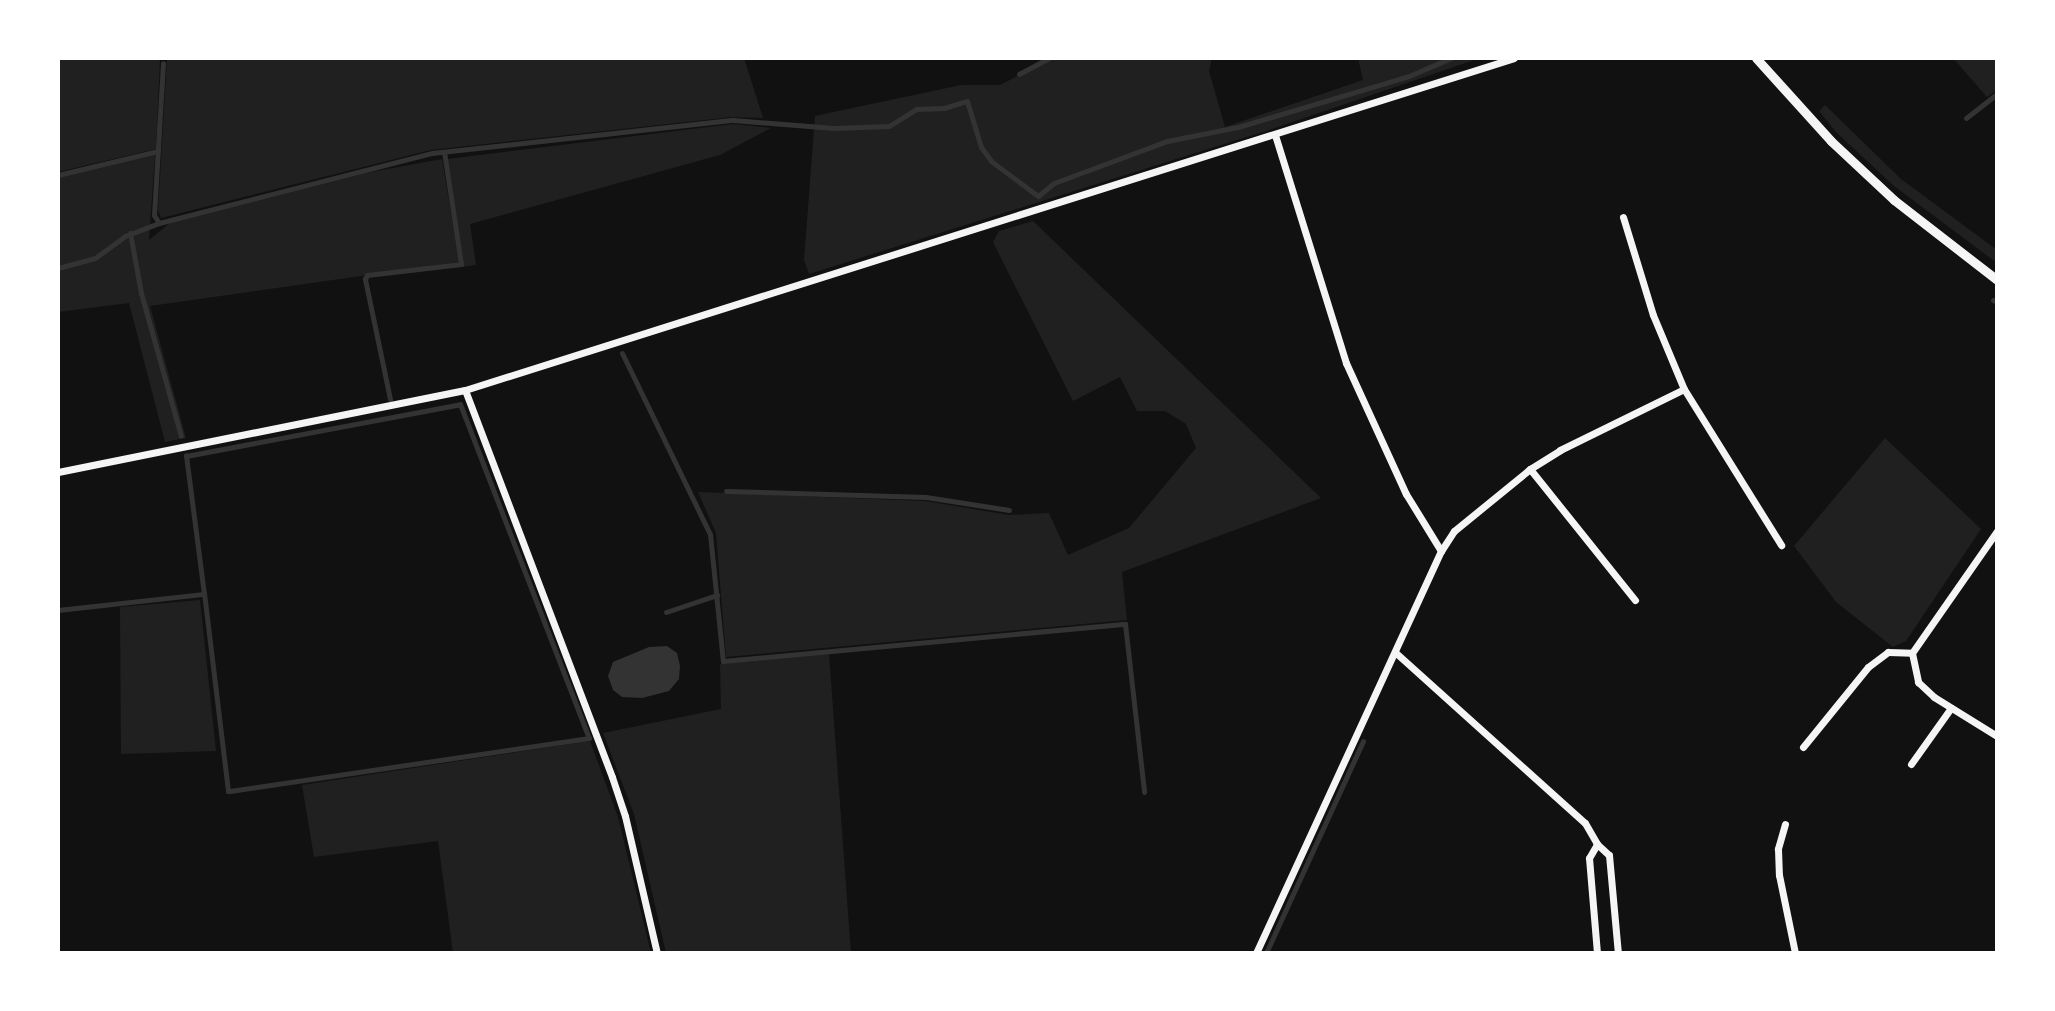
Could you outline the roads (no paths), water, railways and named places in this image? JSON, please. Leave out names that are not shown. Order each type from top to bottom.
[{"type":"main road","points":[[1756,58],[1831,141],[1894,200],[1997,280]]},
{"type":"street","points":[[58,472],[465,390],[1514,58]]},
{"type":"street","points":[[1275,135],[1346,363],[1406,494],[1441,551]]},
{"type":"street","points":[[1623,217],[1653,315],[1684,389],[1781,545]]},
{"type":"street","points":[[1256,953],[1441,551],[1454,531],[1530,469],[1560,450],[1684,389]]},
{"type":"street","points":[[465,390],[617,790],[657,953]]},
{"type":"street","points":[[1530,469],[1635,600]]},
{"type":"street","points":[[1997,531],[1912,653],[1918,682],[1951,708],[1997,736]]},
{"type":"street","points":[[1803,747],[1868,667],[1888,652],[1912,653]]},
{"type":"street","points":[[1396,653],[1409,661],[1585,823],[1597,844],[1609,855],[1618,953]]},
{"type":"street","points":[[1911,764],[1951,708]]},
{"type":"street","points":[[1785,824],[1778,849],[1779,875],[1795,953]]},
{"type":"street","points":[[1597,844],[1589,858],[1597,953]]},
{"type":"waterway","points":[[1019,74],[1049,58]]},
{"type":"waterway","points":[[58,268],[95,258],[125,236],[159,223],[432,153],[733,120],[834,128],[889,126],[916,109],[944,108],[967,101],[981,147],[991,161],[1038,196],[1054,183],[1167,141],[1238,127],[1409,76],[1451,58]]},
{"type":"waterway","points":[[159,223],[154,215],[163,63]]},
{"type":"waterway","points":[[1966,118],[1997,94]]},
{"type":"waterway","points":[[58,175],[158,151]]},
{"type":"waterway","points":[[390,399],[365,279],[367,275],[461,264],[444,152]]},
{"type":"waterway","points":[[130,233],[141,293],[181,436]]},
{"type":"waterway","points":[[1993,300],[1997,302]]},
{"type":"waterway","points":[[622,353],[710,534],[723,661],[1125,624],[1144,792]]},
{"type":"waterway","points":[[186,456],[460,404],[589,738],[228,791],[204,594]]},
{"type":"waterway","points":[[58,610],[204,594],[186,455]]},
{"type":"waterway","points":[[726,491],[926,497],[1009,510]]},
{"type":"waterway","points":[[666,612],[717,595]]},
{"type":"waterway","points":[[1266,953],[1363,741]]}]
